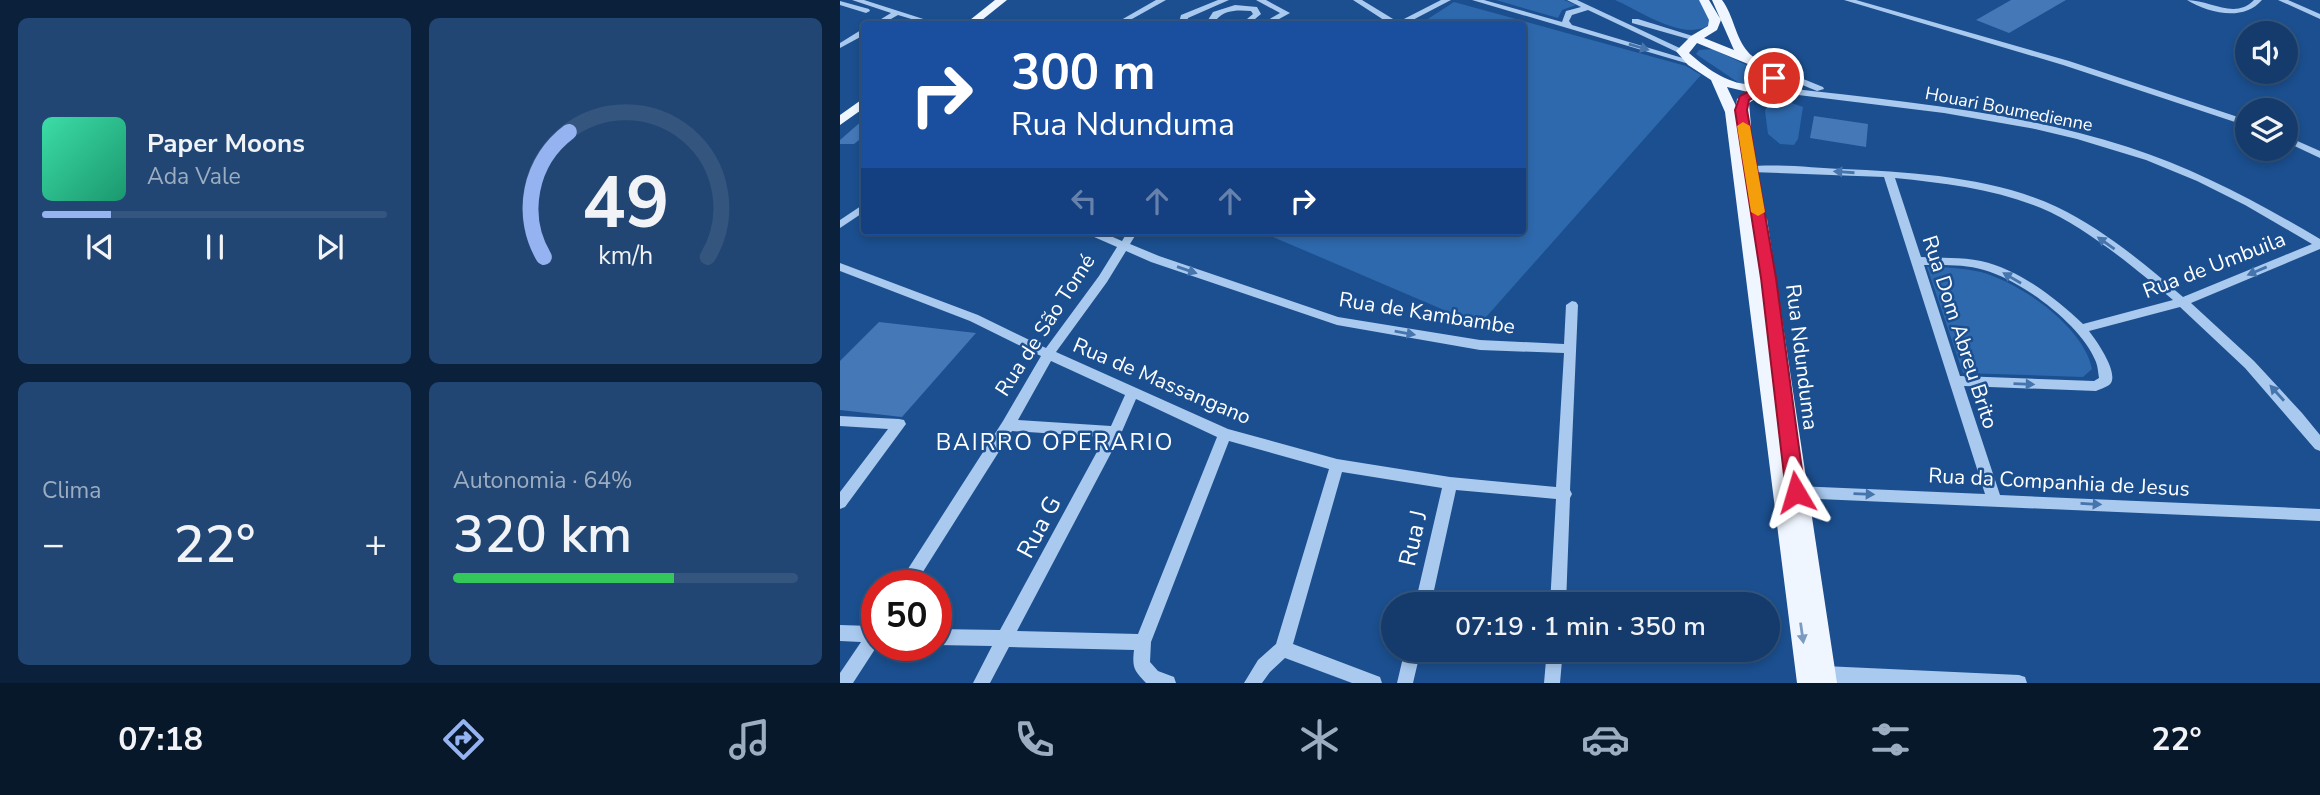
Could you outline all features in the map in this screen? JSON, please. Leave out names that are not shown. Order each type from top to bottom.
[{"type":"main road","points":[[974,21],[1002,0]]},
{"type":"main road","points":[[1695,38],[1769,68],[1774,74],[1773,81],[1762,88],[1746,88],[1717,79],[1692,62],[1682,51],[1695,38],[1709,33],[1715,20],[1704,0]]},
{"type":"main road","points":[[1717,0],[1725,9],[1734,43],[1747,58]]},
{"type":"main road","name":"Rua Ndunduma","points":[[1717,79],[1729,104],[1820,681]]},
{"type":"main road","name":"Rua Ndunduma","points":[[1762,88],[1742,102],[1769,278],[1820,681]]},
{"type":"main road","points":[[840,121],[861,104]]},
{"type":"street","points":[[856,0],[925,21]]},
{"type":"street","points":[[1124,21],[1162,0]]},
{"type":"street","points":[[1199,0],[1222,10],[1242,7],[1254,9],[1267,1],[1286,13],[1271,21]]},
{"type":"street","points":[[1183,21],[1184,17],[1224,0]]},
{"type":"street","points":[[1357,0],[1390,21]]},
{"type":"street","points":[[1406,21],[1447,0]]},
{"type":"street","points":[[1476,0],[1692,62]]},
{"type":"street","points":[[1571,0],[1695,38]]},
{"type":"street","points":[[1583,0],[1682,51]]},
{"type":"street","points":[[1848,0],[2078,67],[2235,119]]},
{"type":"street","points":[[2191,0],[2233,13],[2253,7],[2258,0]]},
{"type":"street","points":[[2282,0],[2320,18]]},
{"type":"street","points":[[840,3],[900,21]]},
{"type":"street","points":[[1569,27],[1565,21],[1569,13],[1603,8]]},
{"type":"street","points":[[1251,21],[1257,14],[1254,9]]},
{"type":"street","points":[[1215,21],[1213,17],[1222,10]]},
{"type":"street","points":[[882,21],[897,13]]},
{"type":"street","points":[[1587,32],[1609,30],[1617,16]]},
{"type":"street","points":[[840,46],[861,34]]},
{"type":"street","points":[[1769,68],[1837,95]]},
{"type":"street","points":[[1762,88],[1837,95]]},
{"type":"street","name":"Houari Boumedienne","points":[[1837,95],[2010,121],[2124,149],[2219,186],[2320,244]]},
{"type":"street","points":[[2298,145],[2320,155]]},
{"type":"street","points":[[1751,169],[1889,176],[1968,186],[2034,201],[2056,210],[2136,264],[2182,302],[2278,393],[2320,445]]},
{"type":"street","name":"Rua Dom Abreu Brito","points":[[1889,176],[1994,499]]},
{"type":"street","points":[[840,225],[861,209]]},
{"type":"street","name":"Rua de Kambambe","points":[[1099,235],[1155,259],[1337,321],[1480,345],[1568,349]]},
{"type":"street","name":"Rua de São Tomé","points":[[915,570],[1008,425],[1048,354],[1103,279],[1130,235]]},
{"type":"street","name":"Rua de Umbuila","points":[[2081,329],[2182,302],[2320,244]]},
{"type":"street","points":[[1916,261],[1970,263],[2006,274],[2047,301],[2081,329],[2106,369],[2106,380],[2096,386],[1956,381]]},
{"type":"street","name":"Rua de Massangano","points":[[840,267],[974,317],[1048,354],[1225,434],[1337,466],[1450,483],[1565,494]]},
{"type":"street","points":[[1559,592],[1572,305]]},
{"type":"street","name":"Rua G","points":[[981,683],[1115,432],[1133,391]]},
{"type":"street","points":[[840,421],[899,424],[840,503]]},
{"type":"street","points":[[1008,425],[1115,432]]},
{"type":"street","points":[[1157,681],[1141,666],[1143,642],[1225,434]]},
{"type":"street","points":[[1252,683],[1264,666],[1283,649],[1337,466]]},
{"type":"street","name":"Rua J","points":[[1426,592],[1450,483]]},
{"type":"street","name":"Rua da Companhia de Jesus","points":[[1796,492],[2320,515]]},
{"type":"street","points":[[840,633],[861,633]]},
{"type":"street","points":[[952,637],[1143,642]]},
{"type":"street","points":[[1283,649],[1374,683]]},
{"type":"street","points":[[843,683],[861,656]]},
{"type":"street","points":[[1405,683],[1410,662]]},
{"type":"street","points":[[1552,683],[1554,662]]},
{"type":"street","points":[[1820,681],[2019,683]]},
{"type":"shaded area","points":[[1496,0],[1564,0],[1576,5],[1562,10],[1558,18]]},
{"type":"shaded area","points":[[1615,0],[1702,0],[1709,15],[1709,25],[1687,30],[1674,27]]},
{"type":"shaded area","points":[[1454,2],[1523,21],[1425,21]]},
{"type":"shaded area","points":[[1526,22],[1686,66],[1701,75],[1479,325],[1268,235],[1526,235]]},
{"type":"shaded area","points":[[1713,49],[1765,74],[1769,79],[1760,86],[1739,83],[1696,54],[1699,50]]},
{"type":"shaded area","points":[[1777,98],[1803,107],[1798,139],[1794,145],[1780,144],[1768,134],[1765,111],[1769,99]]},
{"type":"shaded area","points":[[1927,267],[1981,272],[2032,296],[2077,338],[2087,353],[2092,369],[2083,377],[1963,373]]},
{"type":"building","points":[[2011,0],[2066,0],[2009,33],[1976,20]]},
{"type":"building","points":[[1814,116],[1868,124],[1866,147],[1810,138]]},
{"type":"building","points":[[861,122],[861,138],[854,144],[840,144],[840,140]]},
{"type":"building","points":[[879,322],[976,333],[902,417],[840,410],[840,361]]},
{"type":"slow traffic","points":[[1743,126],[1758,212]]},
{"type":"district","name":"BAIRRO OPERARIO","points":[[1055,442]]},
{"type":"route","points":[[1774,78],[1772,84],[1744,99],[1741,110],[1769,278],[1796,492]]}]
